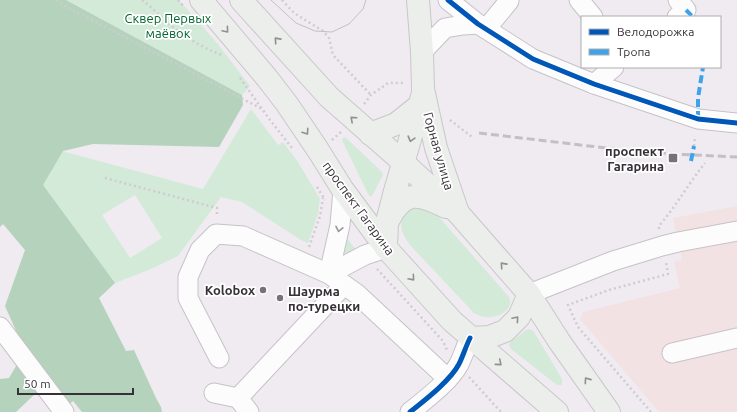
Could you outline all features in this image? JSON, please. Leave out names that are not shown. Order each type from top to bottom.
[{"type":"main road","name":"проспект Гагарина","points":[[201,0],[275,88],[318,150],[333,194],[386,248],[452,322],[557,412]]},
{"type":"main road","name":"проспект Гагарина","points":[[241,0],[329,97],[404,163],[458,214],[529,294],[609,412]]},
{"type":"main road","name":"Горная улица","points":[[386,248],[387,222],[422,97],[422,52],[418,0]]},
{"type":"main road","points":[[370,134],[396,124],[422,97]]},
{"type":"main road","name":"Горная улица","points":[[422,97],[436,148],[458,214]]},
{"type":"main road","name":"проспект Гагарина","points":[[387,222],[393,211],[401,202],[412,196],[431,200],[458,214]]},
{"type":"main road","points":[[470,338],[489,337],[505,331],[519,317],[529,294]]},
{"type":"street","points":[[422,52],[445,28],[482,26],[510,1],[509,0]]},
{"type":"street","points":[[579,0],[592,16]]},
{"type":"street","points":[[462,4],[482,26],[533,59],[594,84],[698,119],[737,123]]},
{"type":"street","points":[[594,84],[613,68]]},
{"type":"street","points":[[333,194],[340,225],[336,280]]},
{"type":"street","points":[[529,294],[613,261],[662,246],[737,231]]},
{"type":"street","points":[[219,358],[188,298],[188,278],[200,250],[216,234],[242,236],[301,262],[336,280],[357,294],[454,372]]},
{"type":"street","points":[[214,393],[243,405],[336,280],[365,255],[386,248]]},
{"type":"street","points":[[0,327],[64,412]]},
{"type":"street","points":[[410,412],[424,402],[454,372],[470,338]]},
{"type":"street","points":[[672,353],[737,338]]},
{"type":"path","points":[[56,0],[262,109]]},
{"type":"path","points":[[142,0],[172,26],[192,40],[226,57]]},
{"type":"path","points":[[282,0],[294,13],[323,31],[329,38],[333,56],[371,95]]},
{"type":"path","points":[[447,118],[472,137]]},
{"type":"path","points":[[666,218],[705,162]]},
{"type":"path","points":[[105,178],[218,208],[216,234]]},
{"type":"path","points":[[301,262],[315,232],[320,216],[333,194]]},
{"type":"path","points":[[651,412],[578,327],[568,305],[610,290],[668,274],[662,246]]},
{"type":"path","points":[[454,372],[501,412]]},
{"type":"shaded area","points":[[737,206],[737,412],[659,412],[580,319],[583,312],[680,288],[674,262],[682,260],[673,218]]},
{"type":"green space","points":[[0,0],[66,0],[242,95],[243,105],[219,147],[93,144],[63,151],[43,185],[115,283],[99,298],[126,351],[134,350],[162,412],[82,412],[73,401],[66,407],[36,393],[16,412],[0,412],[0,379],[9,378],[25,351],[5,306],[25,250],[3,224],[0,227]]},
{"type":"green space","name":"Сквер Первых маёвок","points":[[66,0],[179,0],[217,43],[250,86],[242,95]]},
{"type":"green space","points":[[251,109],[278,145],[283,142],[298,162],[320,199],[318,214],[308,243],[242,202],[221,197],[178,256],[151,269],[115,283],[42,185],[62,151],[203,189]],"holes":[[[135,195],[162,238],[130,258],[102,215]]]},
{"type":"green space","points":[[345,137],[382,172],[383,175],[371,197],[368,194],[342,140]]},
{"type":"green space","points":[[411,209],[425,210],[438,216],[509,297],[510,304],[507,310],[497,316],[490,317],[484,317],[474,313],[410,245],[402,231],[401,222],[406,213]]},
{"type":"green space","points":[[346,237],[357,251],[342,254]]},
{"type":"green space","points":[[528,329],[534,332],[562,379],[561,385],[557,385],[511,349],[509,345],[510,342]]},
{"type":"tram line","points":[[271,0],[296,23],[315,31],[332,32],[349,24],[363,9],[366,0]]},
{"type":"railway","points":[[479,133],[606,148],[673,154],[737,157]]},
{"type":"marked path","points":[[686,10],[692,16]]},
{"type":"marked path","points":[[698,119],[698,98],[703,68]]},
{"type":"marked path","points":[[691,161],[694,146]]},
{"type":"cycle path","points":[[448,0],[478,24],[533,59],[594,84],[698,119],[737,123]]},
{"type":"cycle path","points":[[410,412],[437,390],[450,377],[459,364],[470,338]]},
{"type":"place","name":"проспект Гагарина","points":[[673,158]]},
{"type":"place","name":"Kolobox","points":[[263,290]]},
{"type":"place","name":"Шаурма по-турецки","points":[[280,298]]}]
